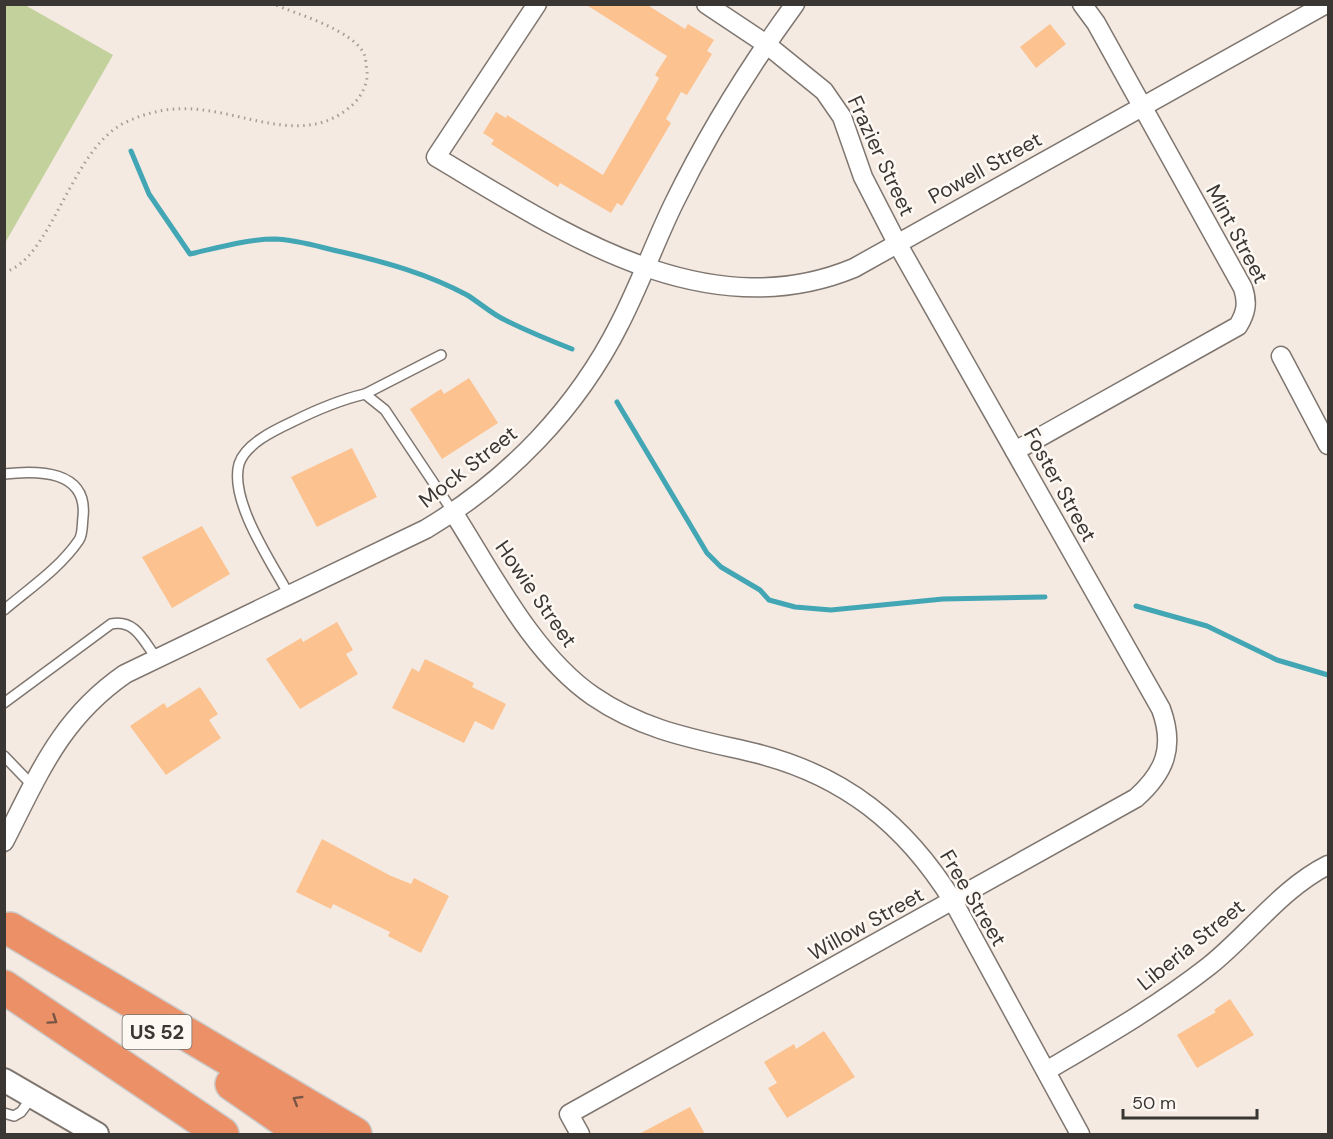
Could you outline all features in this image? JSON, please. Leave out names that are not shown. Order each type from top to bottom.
[{"type":"highway","name":"US 52","points":[[7,927],[304,1134]]},
{"type":"highway","points":[[7,927],[355,1134]]},
{"type":"highway","name":"US 52","points":[[4,987],[222,1134]]},
{"type":"highway","points":[[154,1089],[209,1134]]},
{"type":"street","name":"Powell Street","points":[[537,4],[436,157],[528,211],[646,267],[708,285],[771,289],[830,278],[1326,4]]},
{"type":"street","name":"Frazier Street","points":[[706,4],[766,44],[824,91],[842,117],[863,177],[897,243]]},
{"type":"street","name":"Mock Street","points":[[6,833],[58,740],[78,713],[117,680],[426,529],[453,513],[535,444],[566,410],[599,362],[646,267],[674,203],[708,139],[766,44],[795,4]]},
{"type":"street","name":"Mint Street","points":[[1015,451],[1238,326],[1244,316],[1247,301],[1243,288],[1096,23],[1082,4]]},
{"type":"street","name":"Foster Street","points":[[897,243],[1161,709],[1168,732],[1166,754]]},
{"type":"street","points":[[1281,356],[1329,445]]},
{"type":"street","name":"Howie Street","points":[[453,513],[533,635],[571,679],[591,695]]},
{"type":"street","name":"Free Street","points":[[591,695],[629,718],[659,731],[758,754],[804,770],[849,791],[898,828],[933,868],[953,901],[1080,1134]]},
{"type":"street","name":"Willow Street","points":[[580,1134],[569,1114],[1136,798],[1158,774],[1166,754]]},
{"type":"street","name":"Liberia Street","points":[[1046,1071],[1172,994],[1211,964],[1296,888],[1329,865]]},
{"type":"street","points":[[4,1080],[27,1104],[97,1134]]},
{"type":"lane","points":[[289,595],[247,515],[238,487],[239,462],[263,435],[339,399],[365,393],[441,355]]},
{"type":"lane","points":[[365,393],[385,410],[453,513]]},
{"type":"lane","points":[[4,474],[35,470],[61,476],[78,491],[84,507],[81,537],[65,558],[4,610]]},
{"type":"lane","points":[[4,703],[111,624],[120,622],[134,627],[157,659]]},
{"type":"lane","points":[[4,756],[33,786]]},
{"type":"lane","points":[[4,1113],[14,1116],[27,1104]]},
{"type":"path","points":[[4,272],[12,271],[32,253],[91,152],[122,124],[157,110],[202,109],[284,126],[315,126],[339,116],[360,98],[367,76],[364,53],[350,38],[273,4]]},
{"type":"green space","points":[[5,4],[25,5],[113,55],[5,243]]},
{"type":"building","points":[[585,4],[646,4],[685,29],[688,24],[714,40],[707,51],[712,54],[687,95],[681,92],[666,119],[671,123],[622,206],[617,203],[611,213],[560,183],[558,187],[491,144],[494,140],[483,133],[496,112],[506,118],[507,115],[603,175],[659,78],[655,75],[667,56]]},
{"type":"building","points":[[1050,24],[1066,44],[1036,68],[1020,47]]},
{"type":"building","points":[[469,378],[498,423],[442,459],[410,409],[441,389],[444,394]]},
{"type":"building","points":[[352,448],[377,497],[317,527],[291,477]]},
{"type":"building","points":[[202,526],[230,574],[172,608],[142,557]]},
{"type":"building","points":[[337,622],[353,650],[346,654],[358,674],[300,709],[266,659],[301,638],[303,642]]},
{"type":"building","points":[[425,659],[474,683],[472,687],[506,704],[493,730],[475,721],[464,743],[392,708],[412,668],[419,672]]},
{"type":"building","points":[[200,687],[218,714],[209,720],[221,738],[166,775],[130,726],[164,703],[167,708]]},
{"type":"building","points":[[322,839],[389,875],[411,884],[414,878],[449,896],[421,953],[388,936],[390,932],[333,904],[331,909],[296,892]]},
{"type":"building","points":[[1230,999],[1254,1035],[1197,1068],[1177,1035],[1216,1012],[1214,1010]]},
{"type":"building","points":[[824,1031],[855,1077],[787,1118],[768,1088],[777,1083],[764,1062],[794,1044],[796,1049]]},
{"type":"building","points":[[690,1107],[705,1134],[639,1134]]},
{"type":"waterway","points":[[131,151],[149,194],[190,254],[243,242],[275,239],[301,242],[358,256],[406,269],[437,281],[467,295],[495,315],[572,349]]},
{"type":"waterway","points":[[617,402],[707,553],[721,567],[760,590],[769,600],[795,607],[831,610],[943,599],[1045,597]]},
{"type":"waterway","points":[[1136,606],[1207,626],[1277,660],[1328,675]]}]
